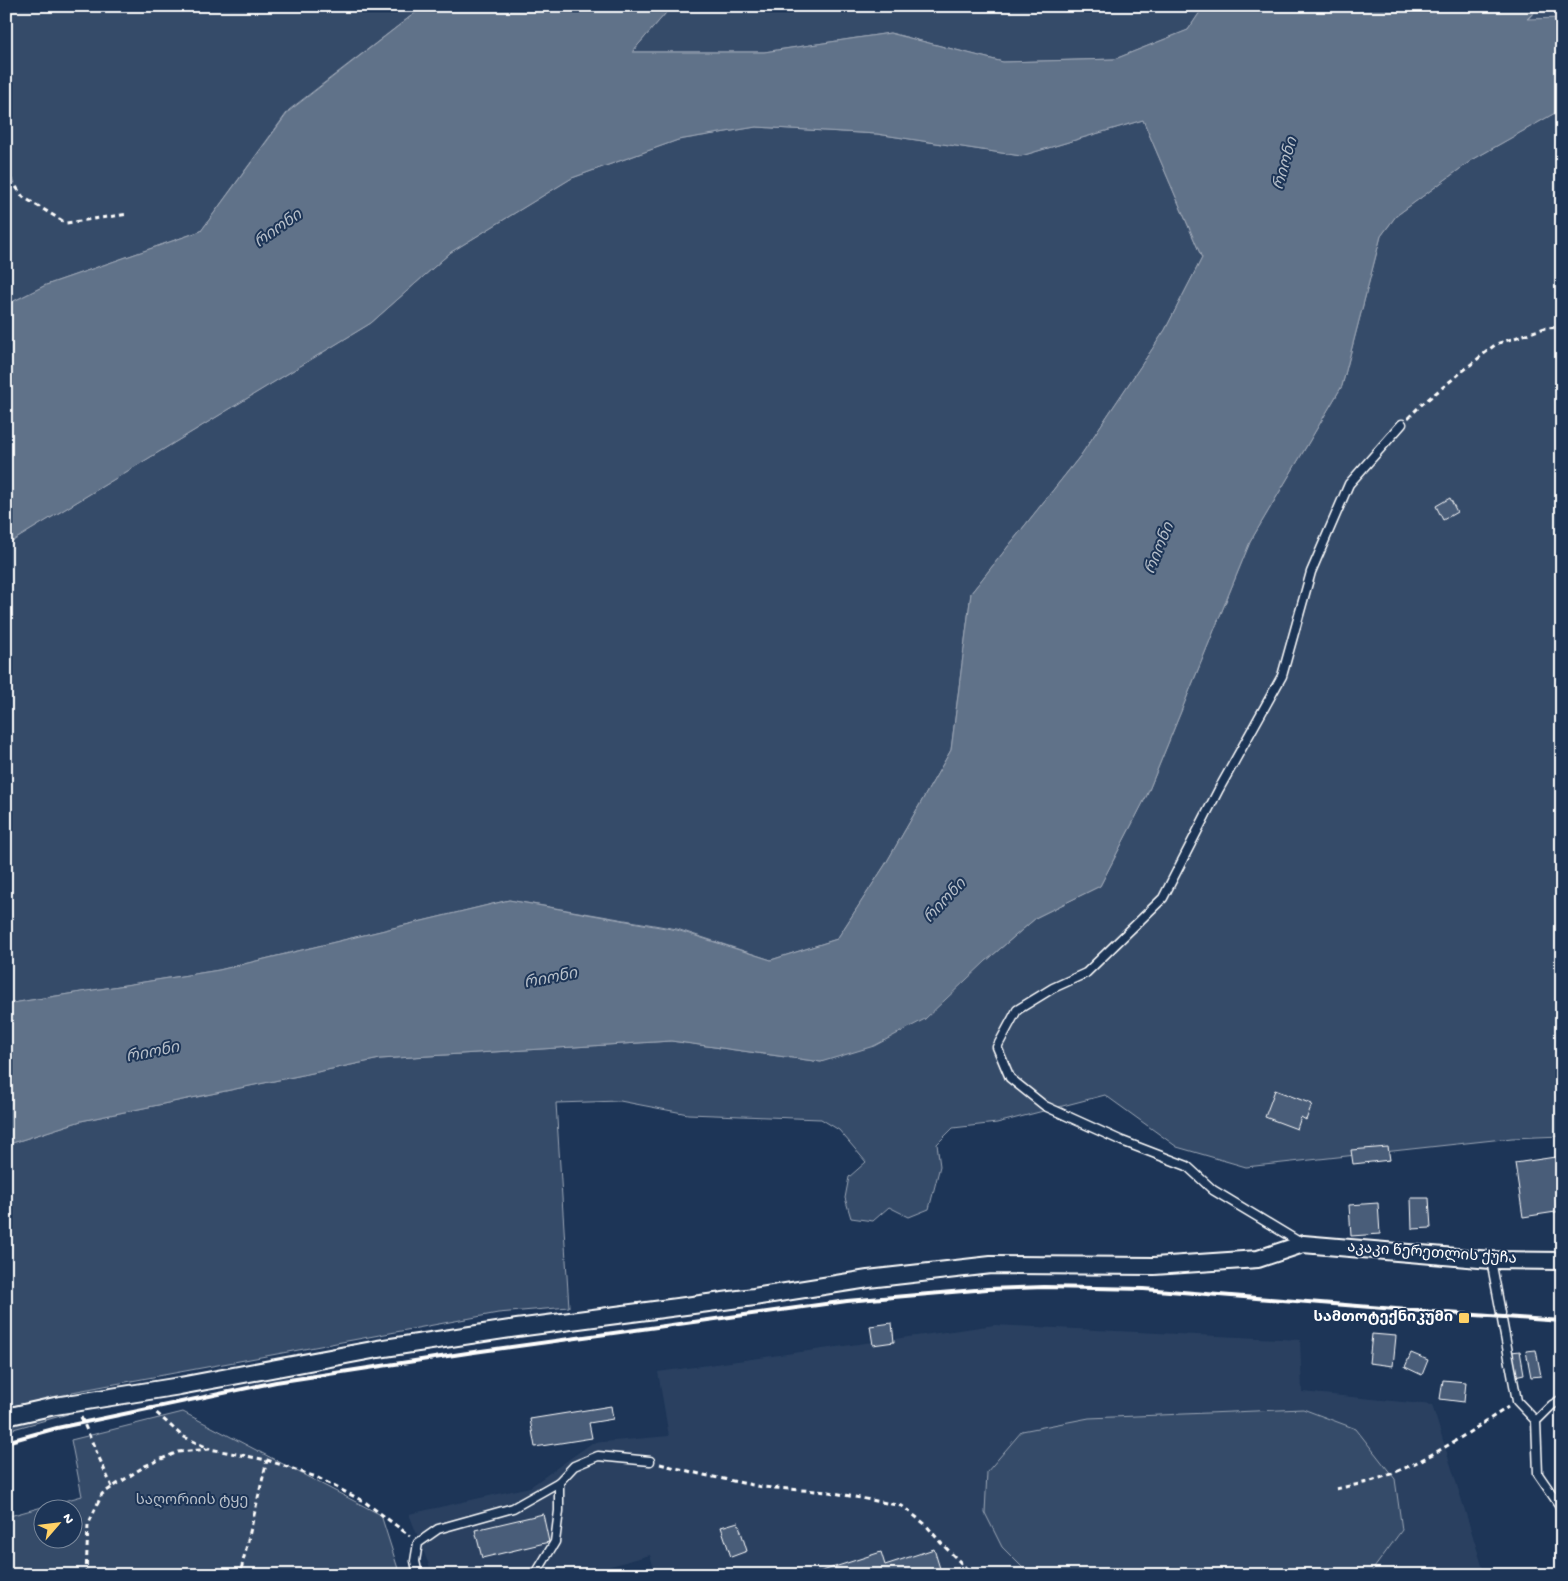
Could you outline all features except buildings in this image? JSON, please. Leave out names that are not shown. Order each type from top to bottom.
[{"type":"street","name":"აკაკი წერეთლის ქუჩა","points":[[1303,1244],[1491,1260],[1562,1261]]},
{"type":"street","points":[[6,1417],[76,1402],[378,1349],[517,1328],[754,1297],[868,1279],[991,1265],[1154,1266],[1258,1259],[1303,1244]]},
{"type":"lane","points":[[1303,1244],[1213,1190],[1187,1166],[1122,1141],[1045,1106],[1010,1078],[997,1047],[1017,1010],[1053,988],[1086,973],[1163,898],[1219,789],[1282,676],[1311,572],[1349,484],[1402,424]]},
{"type":"lane","points":[[1491,1260],[1517,1401],[1536,1421],[1538,1474],[1562,1508]]},
{"type":"lane","points":[[1536,1421],[1552,1405],[1562,1400]]},
{"type":"lane","points":[[418,1575],[416,1561],[418,1543],[438,1529],[513,1508],[559,1482],[574,1466],[598,1456],[650,1461]]},
{"type":"lane","points":[[535,1575],[555,1542],[559,1511],[559,1482]]},
{"type":"path","points":[[6,172],[22,197],[66,223],[128,214]]},
{"type":"path","points":[[1402,424],[1421,405],[1496,344],[1545,328],[1562,327]]},
{"type":"path","points":[[128,1394],[152,1408],[182,1436],[210,1449],[267,1460],[316,1477],[365,1502],[418,1543]]},
{"type":"path","points":[[1336,1489],[1373,1480],[1417,1463],[1462,1437],[1517,1401]]},
{"type":"path","points":[[76,1402],[82,1423],[112,1487]]},
{"type":"path","points":[[86,1575],[88,1525],[102,1494],[145,1466],[178,1452],[210,1449]]},
{"type":"path","points":[[235,1575],[241,1570],[267,1460]]},
{"type":"path","points":[[650,1461],[762,1487],[829,1492],[902,1506],[925,1524],[973,1575]]},
{"type":"shaded area","points":[[995,1325],[1300,1340],[1302,1392],[1432,1405],[1485,1575],[656,1575],[650,1555],[578,1575],[433,1575],[409,1514],[530,1487],[592,1443],[669,1436],[658,1372]]},
{"type":"green space","points":[[6,6],[424,6],[289,110],[201,231],[46,285],[6,305]]},
{"type":"green space","points":[[672,6],[1204,6],[1188,30],[1115,59],[1003,62],[890,33],[764,52],[632,52]]},
{"type":"green space","points":[[1540,6],[1562,6],[1562,18],[1527,20]]},
{"type":"green space","points":[[1562,109],[1562,1136],[1512,1138],[1246,1167],[1177,1147],[1105,1095],[997,1123],[953,1128],[937,1144],[940,1166],[929,1209],[909,1217],[889,1207],[873,1221],[851,1218],[845,1198],[849,1177],[866,1162],[839,1130],[821,1119],[688,1114],[620,1101],[556,1103],[569,1307],[498,1313],[72,1392],[68,1414],[6,1431],[6,1145],[81,1121],[380,1059],[671,1041],[821,1062],[986,961],[1037,917],[1100,886],[1147,795],[1250,542],[1342,386],[1381,236],[1396,216],[1472,160]]},
{"type":"green space","points":[[1143,120],[1202,258],[1165,330],[1081,455],[971,593],[951,750],[885,865],[837,939],[771,960],[677,929],[509,900],[219,970],[6,1004],[6,545],[371,323],[451,252],[572,178],[678,140],[756,127],[877,134],[1021,156]]},
{"type":"green space","points":[[1303,1409],[1356,1429],[1395,1479],[1402,1530],[1369,1575],[1030,1575],[1002,1547],[985,1513],[987,1472],[1022,1431],[1089,1418]]},
{"type":"green space","name":"საღორიის ტყე","points":[[183,1412],[381,1515],[400,1575],[6,1575],[6,1517],[32,1510],[32,1548],[82,1548],[82,1498],[75,1498],[82,1496],[71,1440]]},
{"type":"water","name":"რიონი","points":[[424,6],[672,6],[632,52],[764,52],[890,33],[1003,62],[1115,59],[1188,30],[1204,6],[1540,6],[1527,19],[1562,18],[1562,109],[1472,160],[1396,216],[1381,236],[1342,386],[1250,542],[1147,795],[1100,886],[1037,917],[986,961],[925,1019],[874,1046],[821,1062],[671,1041],[380,1059],[81,1121],[6,1145],[6,1004],[219,970],[509,900],[677,930],[771,960],[837,939],[885,865],[951,750],[971,593],[1081,455],[1165,330],[1202,258],[1143,120],[1021,156],[877,134],[756,127],[678,140],[572,178],[451,252],[371,323],[6,545],[6,305],[46,285],[201,231],[289,111]]},
{"type":"railway","points":[[6,1442],[57,1428],[276,1382],[474,1352],[847,1301],[987,1289],[1044,1287],[1144,1289],[1562,1321]]},
{"type":"place","name":"სამთოტექნიკუმი","points":[[1464,1318]]}]
